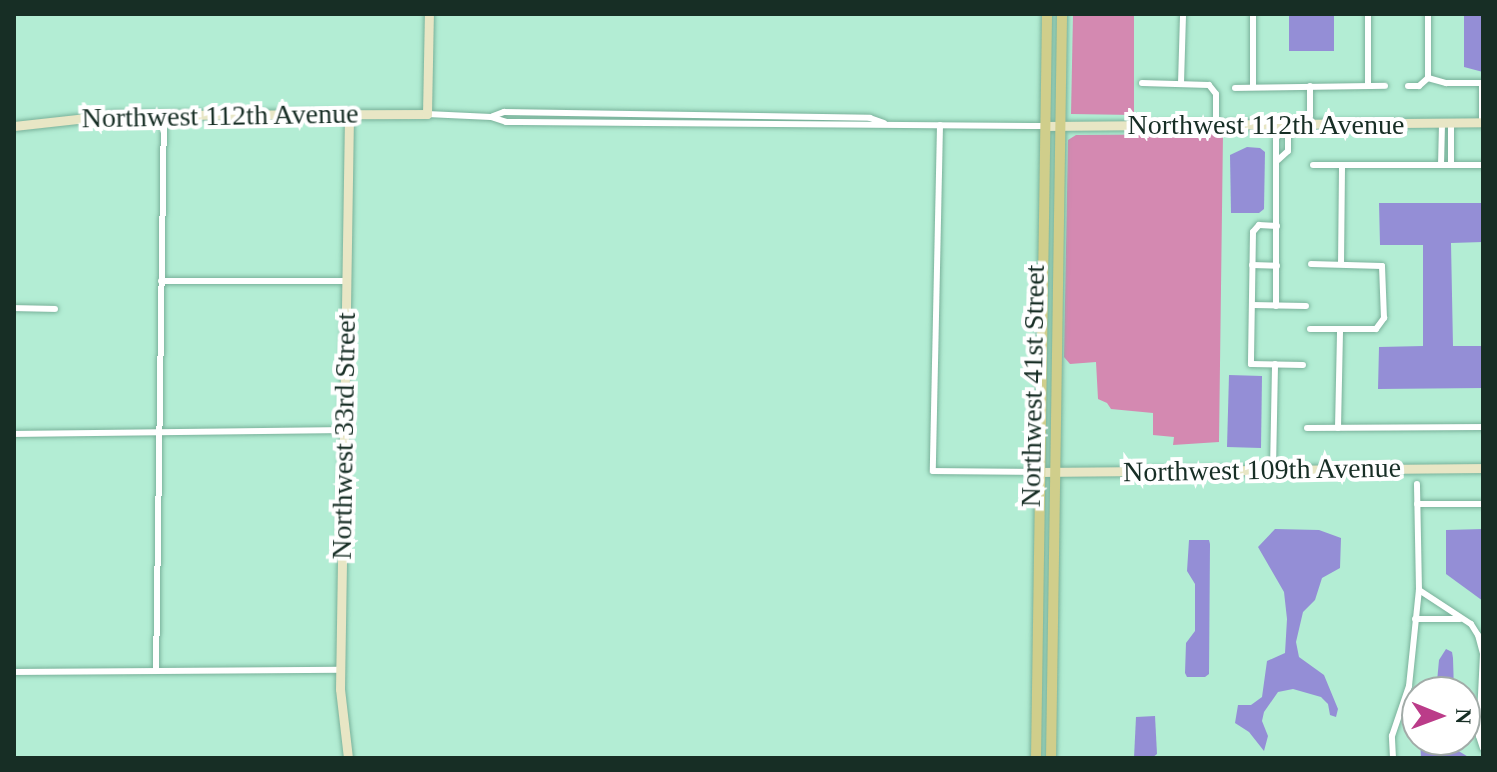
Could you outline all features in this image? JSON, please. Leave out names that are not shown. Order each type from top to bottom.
[{"type":"main road","name":"Northwest 41st Street","points":[[1048,14],[1055,472],[1051,758]]},
{"type":"main road","name":"Northwest 41st Street","points":[[1036,758],[1044,257],[1051,126],[1062,14]]},
{"type":"street","points":[[429,14],[427,114],[491,117],[504,112],[870,118],[884,123],[1051,126]]},
{"type":"street","points":[[1181,83],[1183,14]]},
{"type":"street","points":[[1253,14],[1253,86]]},
{"type":"street","points":[[1368,14],[1368,85]]},
{"type":"street","points":[[1408,86],[1419,86],[1428,78],[1428,14]]},
{"type":"street","points":[[1428,78],[1446,83],[1482,83],[1482,122]]},
{"type":"street","points":[[1142,83],[1207,84],[1215,90],[1216,125]]},
{"type":"street","points":[[1302,124],[1310,116],[1310,86]]},
{"type":"street","points":[[1235,88],[1385,86]]},
{"type":"street","name":"Northwest 33rd Street","points":[[348,758],[341,714],[340,670],[349,113]]},
{"type":"street","name":"Northwest 112th Avenue","points":[[14,126],[93,116],[427,114]]},
{"type":"street","points":[[156,671],[164,115]]},
{"type":"street","name":"Northwest 112th Avenue","points":[[1051,126],[1482,122]]},
{"type":"street","points":[[1446,123],[1451,165]]},
{"type":"street","points":[[1441,165],[1446,123]]},
{"type":"street","points":[[940,125],[933,471],[1041,472]]},
{"type":"street","points":[[1276,306],[1278,137],[1283,125]]},
{"type":"street","points":[[1278,158],[1287,155],[1288,132],[1283,125]]},
{"type":"street","points":[[1278,137],[1278,158]]},
{"type":"street","points":[[1280,146],[1288,146]]},
{"type":"street","points":[[1441,147],[1451,147]]},
{"type":"street","points":[[1313,165],[1483,165]]},
{"type":"street","points":[[1341,264],[1342,166]]},
{"type":"street","points":[[1277,226],[1256,227],[1252,265],[1251,364],[1303,365]]},
{"type":"street","points":[[1310,329],[1381,327],[1384,282],[1381,266],[1311,264]]},
{"type":"street","points":[[1252,265],[1277,266]]},
{"type":"street","points":[[161,281],[346,281]]},
{"type":"street","points":[[1252,305],[1306,306]]},
{"type":"street","points":[[14,308],[55,309]]},
{"type":"street","points":[[1338,428],[1340,329]]},
{"type":"street","points":[[1273,470],[1275,364]]},
{"type":"street","points":[[1307,428],[1483,427]]},
{"type":"street","points":[[14,434],[344,430]]},
{"type":"street","name":"Northwest 109th Avenue","points":[[1041,472],[1483,468]]},
{"type":"street","points":[[1393,758],[1392,736],[1409,686],[1419,590],[1417,484]]},
{"type":"street","points":[[1417,504],[1483,504]]},
{"type":"street","points":[[1419,590],[1473,626],[1482,647],[1479,736],[1483,748]]},
{"type":"street","points":[[1415,619],[1462,618]]},
{"type":"street","points":[[14,672],[340,670]]},
{"type":"shaded area","points":[[1073,14],[1134,14],[1134,115],[1071,114]]},
{"type":"shaded area","points":[[1289,14],[1334,14],[1334,51],[1289,51]]},
{"type":"shaded area","points":[[1464,14],[1483,14],[1483,72],[1464,67]]},
{"type":"shaded area","points":[[1223,134],[1219,442],[1173,445],[1174,437],[1153,435],[1153,413],[1111,409],[1098,399],[1096,362],[1070,364],[1064,357],[1068,140],[1076,135]]},
{"type":"shaded area","points":[[1247,147],[1260,148],[1265,152],[1264,209],[1259,213],[1231,213],[1230,155]]},
{"type":"shaded area","points":[[1379,203],[1483,203],[1483,242],[1451,243],[1453,346],[1483,346],[1483,388],[1378,389],[1379,347],[1423,346],[1423,245],[1380,245]]},
{"type":"shaded area","points":[[1229,375],[1262,376],[1261,448],[1227,447]]},
{"type":"shaded area","points":[[1275,529],[1319,530],[1341,538],[1340,568],[1322,578],[1315,600],[1303,612],[1296,642],[1299,657],[1324,675],[1338,709],[1336,717],[1330,715],[1328,704],[1321,697],[1293,689],[1278,692],[1264,712],[1262,721],[1268,736],[1264,751],[1249,732],[1235,723],[1238,705],[1251,705],[1262,697],[1267,661],[1285,653],[1287,619],[1284,592],[1258,547]]},
{"type":"shaded area","points":[[1483,529],[1483,601],[1446,574],[1446,530]]},
{"type":"shaded area","points":[[1189,540],[1209,540],[1210,544],[1209,674],[1205,677],[1187,677],[1185,673],[1186,643],[1195,631],[1195,584],[1187,571]]},
{"type":"shaded area","points":[[1446,649],[1452,652],[1454,676],[1438,676],[1439,660]]},
{"type":"shaded area","points":[[1155,716],[1157,754],[1152,758],[1134,758],[1136,717]]},
{"type":"shaded area","points":[[1421,756],[1470,758],[1421,758]]}]
